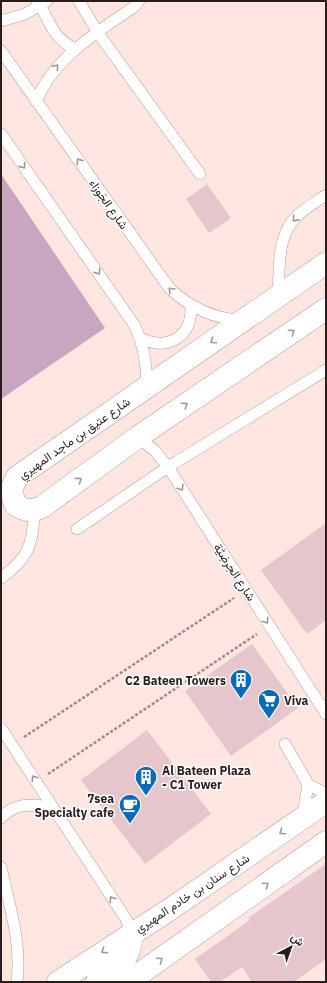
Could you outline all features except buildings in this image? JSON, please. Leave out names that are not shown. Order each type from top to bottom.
[{"type":"street","name":"شارع عتيق بن ماجد المهيري","points":[[35,510],[21,508],[15,504],[10,490],[17,477],[326,263]]},
{"type":"street","points":[[35,510],[138,437],[326,309]]},
{"type":"street","name":"شارع سنان بن خادم المهيري","points":[[58,982],[131,933],[169,910],[326,802]]},
{"type":"street","points":[[128,982],[326,842]]},
{"type":"street","points":[[97,982],[117,969],[127,957],[132,941],[131,933]]},
{"type":"lane","points":[[79,1],[98,33],[200,174]]},
{"type":"lane","points":[[36,101],[50,74],[60,62],[75,49],[134,7],[139,1]]},
{"type":"lane","points":[[1,21],[25,14],[42,2],[53,31],[67,45],[75,49]]},
{"type":"lane","name":"شارع الجَوزاء","points":[[1,50],[162,279],[175,294],[191,306],[217,317],[243,320]]},
{"type":"lane","points":[[1,134],[129,315],[140,338],[146,363],[146,388]]},
{"type":"lane","points":[[278,296],[281,248],[286,232],[296,217],[326,195]]},
{"type":"lane","points":[[140,338],[158,344],[168,343],[176,339],[189,325],[192,316],[191,306]]},
{"type":"lane","points":[[77,529],[168,467],[326,370]]},
{"type":"lane","name":"شارع الحِرضِيَّة","points":[[138,437],[154,451],[168,467],[326,714]]},
{"type":"lane","points":[[1,578],[16,567],[26,555],[32,538],[35,510]]},
{"type":"lane","points":[[1,728],[126,919],[131,933]]},
{"type":"lane","points":[[285,744],[308,784],[308,796],[302,819]]},
{"type":"lane","points":[[308,784],[326,794]]},
{"type":"lane","points":[[1,818],[11,809],[19,806],[33,805],[53,807]]},
{"type":"lane","points":[[1,867],[19,954],[18,982]]},
{"type":"path","points":[[12,745],[246,589]]},
{"type":"path","points":[[36,782],[269,625]]},
{"type":"shaded area","points":[[1,174],[105,328],[1,399]]},
{"type":"place","name":"C2 Bateen Towers","points":[[241,700]]},
{"type":"place","name":"Viva","points":[[269,720]]},
{"type":"place","name":"Al Bateen Plaza - C1 Tower","points":[[146,796]]},
{"type":"place","name":"7sea Specialty cafe","points":[[130,824]]}]
